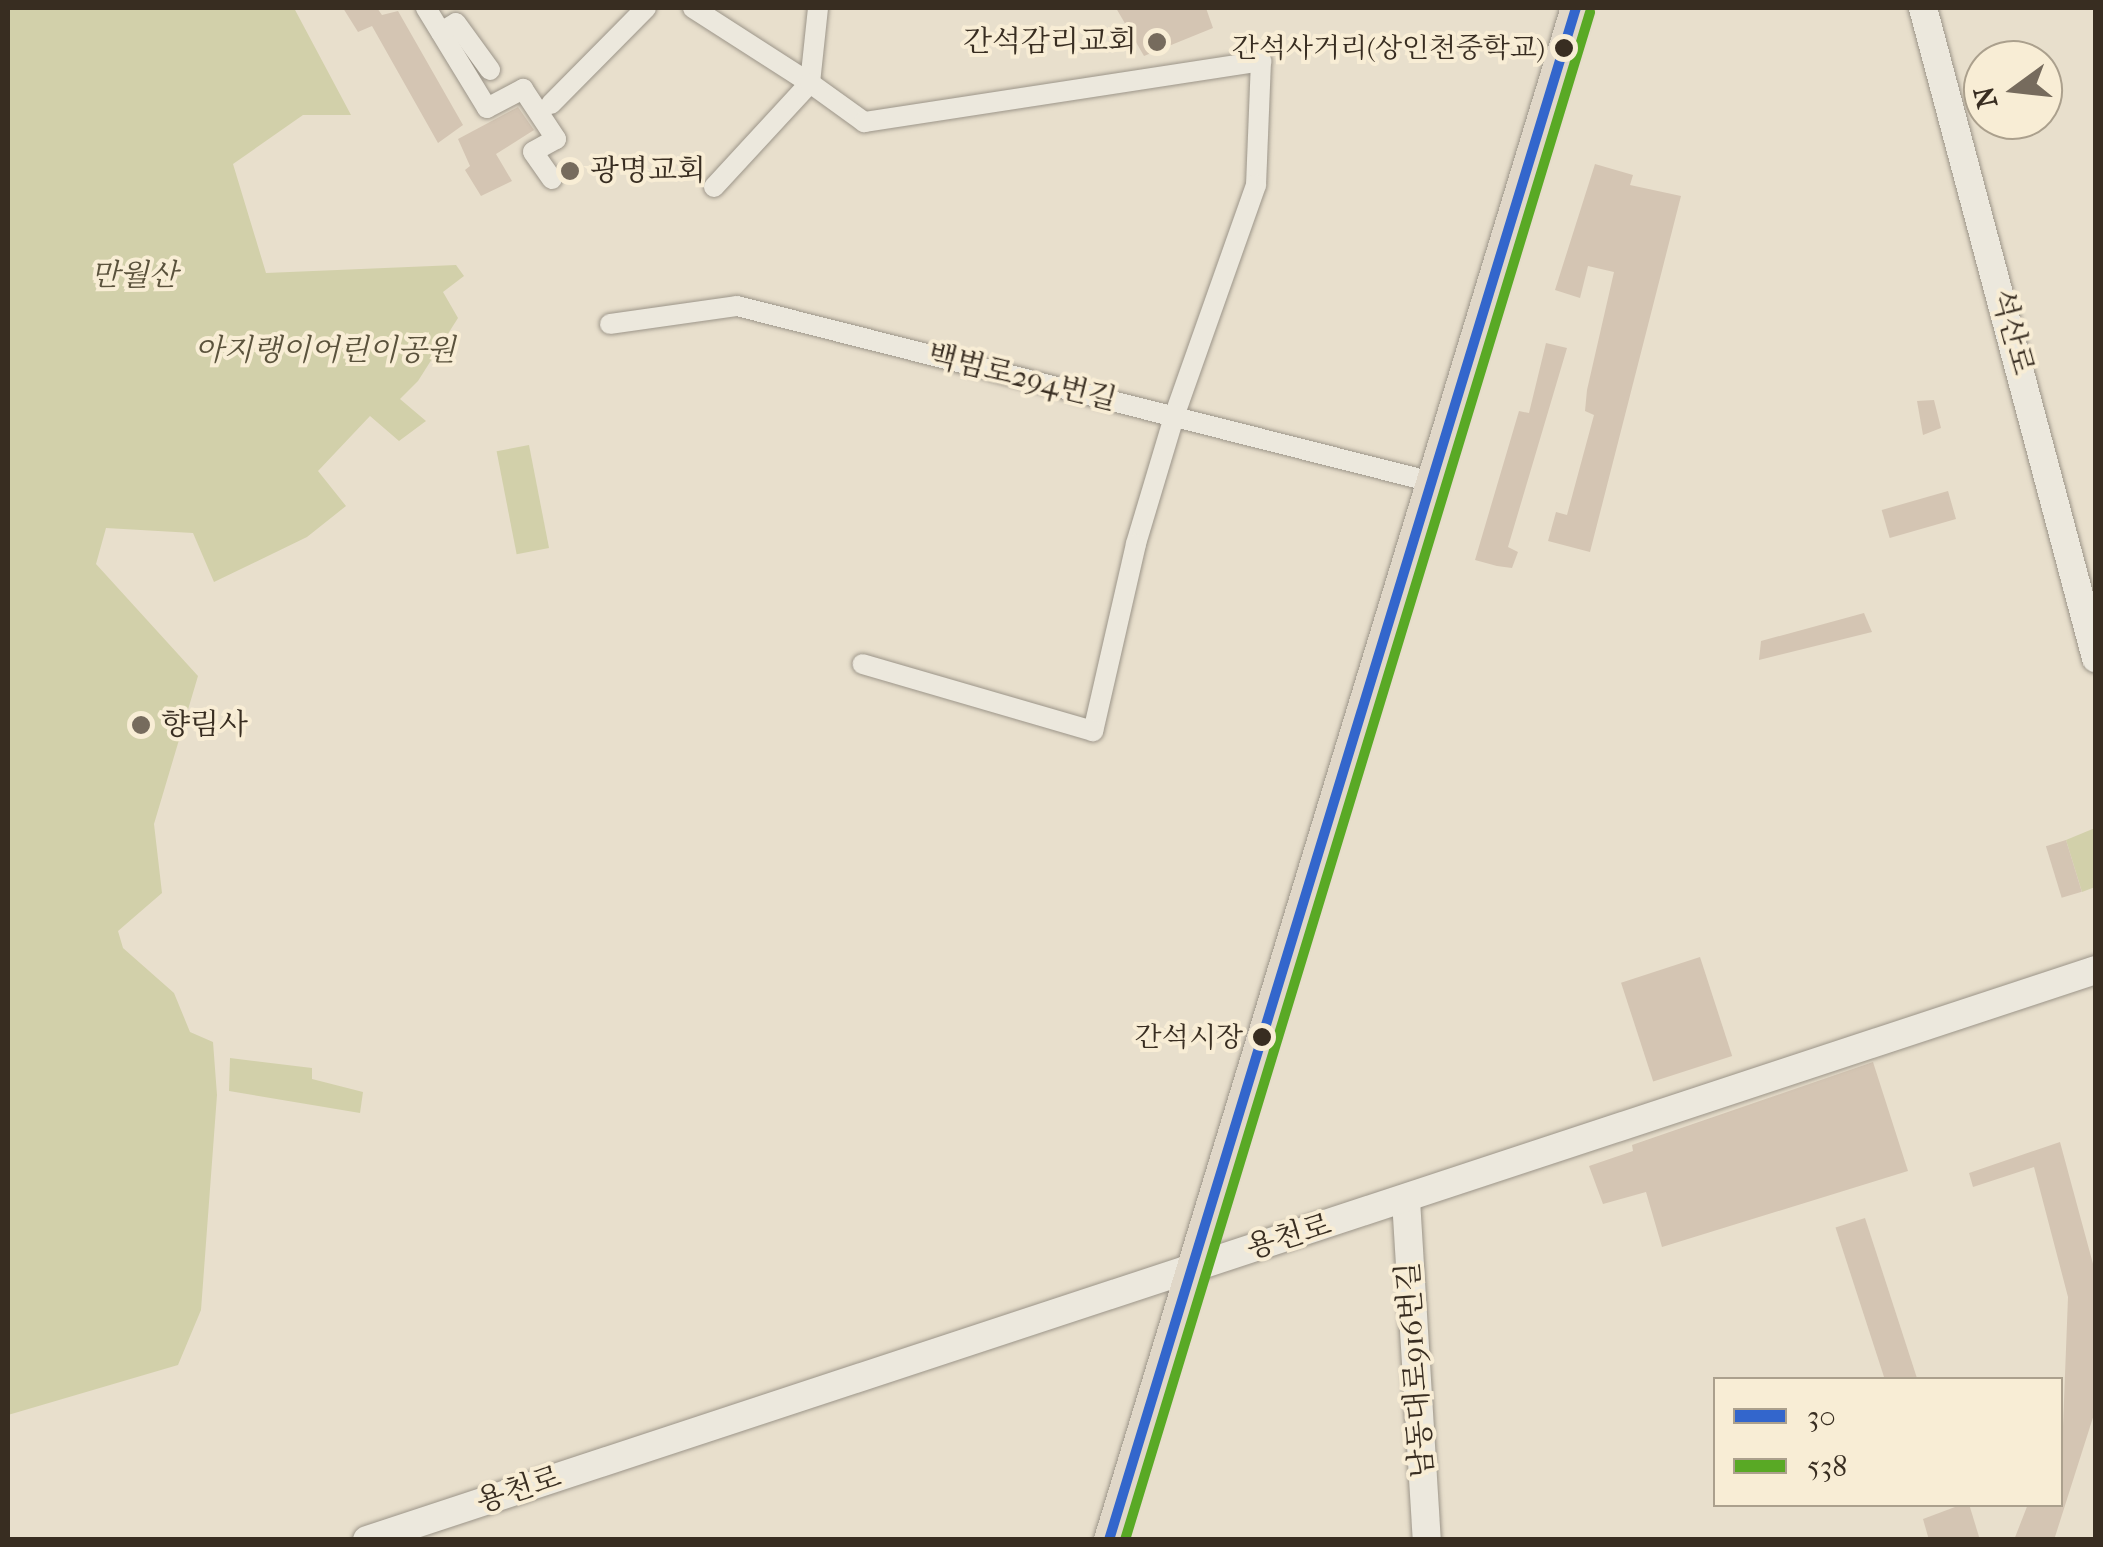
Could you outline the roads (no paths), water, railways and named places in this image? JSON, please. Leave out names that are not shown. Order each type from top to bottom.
[{"type":"main road","points":[[1109,1540],[1576,8]]},
{"type":"street","points":[[426,8],[488,108],[523,90],[556,139],[533,152],[552,180]]},
{"type":"street","points":[[551,104],[646,8]]},
{"type":"street","points":[[693,8],[864,122],[1261,61],[1256,185],[1174,417],[1136,544],[1093,731],[863,664]]},
{"type":"street","points":[[714,187],[810,83],[818,8]]},
{"type":"street","name":"석산로","points":[[1923,8],[2096,658]]},
{"type":"street","points":[[441,32],[456,23],[490,70]]},
{"type":"street","name":"백범로294번길","points":[[610,324],[737,306],[1432,482]]},
{"type":"street","name":"용천로","points":[[368,1540],[2096,970]]},
{"type":"street","name":"남동대로916번길","points":[[1406,1200],[1427,1540]]},
{"type":"place","name":"간석감리교회","points":[[1157,42]]},
{"type":"place","name":"간석사거리(상인천중학교)","points":[[1564,48]]},
{"type":"place","name":"광명교회","points":[[570,171]]},
{"type":"place","name":"향림사","points":[[141,725]]},
{"type":"place","name":"간석시장","points":[[1262,1037]]},
{"type":"park label","name":"만월산","points":[[134,276]]},
{"type":"park label","name":"아지랭이어린이공원","points":[[325,351]]}]
